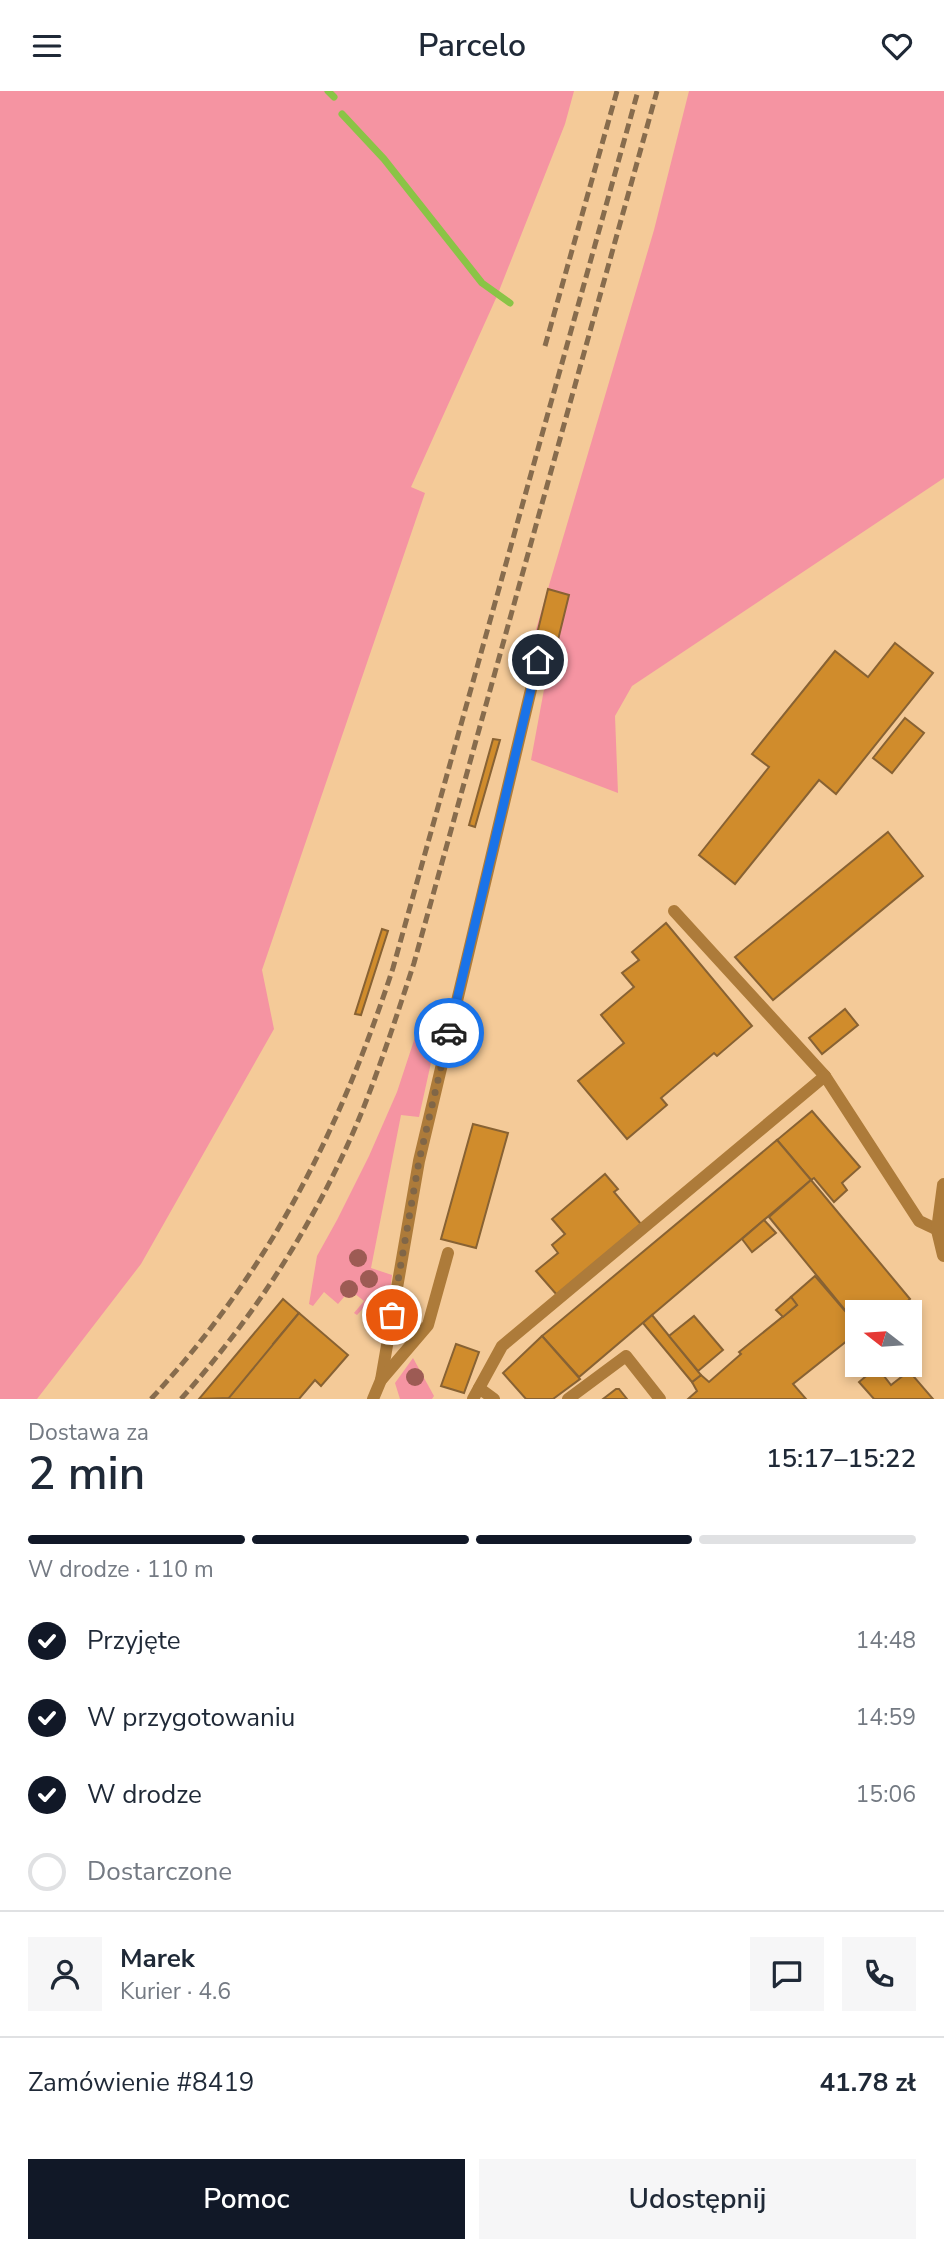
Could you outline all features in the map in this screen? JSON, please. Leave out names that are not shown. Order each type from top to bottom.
[{"type":"street","points":[[944,1185],[938,1230],[944,1255]]},
{"type":"lane","points":[[373,1399],[381,1380],[419,1161],[538,660]]},
{"type":"lane","points":[[674,911],[825,1076],[919,1221],[938,1230]]},
{"type":"lane","points":[[494,1399],[476,1394],[502,1346],[825,1076]]},
{"type":"lane","points":[[381,1380],[428,1325],[448,1253]]},
{"type":"lane","points":[[568,1399],[626,1356],[660,1399]]},
{"type":"shaded area","points":[[0,91],[574,91],[565,124],[497,296],[411,487],[425,493],[262,970],[274,1029],[141,1264],[37,1399],[0,1399]]},
{"type":"shaded area","points":[[689,91],[944,91],[944,478],[632,686],[615,716],[618,793],[531,760],[550,657],[529,653],[654,230]]},
{"type":"shaded area","points":[[422,1016],[440,1022],[419,1117],[401,1115],[371,1268],[392,1275],[388,1310],[385,1308],[382,1315],[368,1303],[357,1315],[354,1313],[364,1301],[350,1290],[338,1304],[324,1292],[313,1306],[309,1304],[317,1256],[369,1156],[397,1092]]},
{"type":"shaded area","points":[[413,1358],[434,1396],[432,1399],[400,1399],[395,1383]]},
{"type":"building","points":[[548,589],[569,595],[558,640],[537,634]]},
{"type":"building","points":[[895,643],[933,673],[836,794],[819,780],[735,884],[699,855],[769,767],[752,754],[835,651],[868,677]]},
{"type":"building","points":[[905,718],[924,733],[892,773],[873,758]]},
{"type":"building","points":[[493,739],[500,740],[475,827],[469,825]]},
{"type":"building","points":[[888,832],[923,876],[773,1000],[735,957]]},
{"type":"building","points":[[666,923],[752,1026],[717,1056],[714,1053],[661,1098],[667,1105],[627,1139],[578,1081],[624,1043],[601,1015],[634,987],[622,973],[639,960],[632,952]]},
{"type":"building","points":[[382,929],[388,931],[361,1015],[355,1014]]},
{"type":"building","points":[[845,1009],[858,1025],[822,1054],[809,1038]]},
{"type":"building","points":[[812,1111],[860,1167],[842,1183],[847,1190],[834,1202],[777,1140]]},
{"type":"building","points":[[473,1124],[508,1133],[476,1248],[441,1239]]},
{"type":"building","points":[[777,1140],[811,1180],[579,1377],[542,1336]]},
{"type":"building","points":[[605,1174],[618,1189],[614,1192],[641,1224],[557,1295],[536,1271],[558,1253],[552,1245],[565,1234],[552,1219]]},
{"type":"building","points":[[811,1180],[910,1299],[845,1300],[845,1310],[769,1217]]},
{"type":"building","points":[[764,1220],[776,1233],[752,1252],[742,1239]]},
{"type":"building","points":[[815,1276],[845,1311],[845,1342],[793,1384],[806,1399],[688,1399],[697,1391],[692,1382],[701,1375],[709,1382],[741,1354],[739,1352],[797,1305],[791,1297]]},
{"type":"building","points":[[791,1297],[797,1305],[783,1317],[776,1310]]},
{"type":"building","points":[[283,1299],[299,1313],[273,1344],[275,1346],[231,1398],[199,1399]]},
{"type":"building","points":[[299,1313],[348,1355],[321,1386],[315,1380],[299,1399],[228,1399]]},
{"type":"building","points":[[652,1315],[701,1375],[692,1382],[643,1323]]},
{"type":"building","points":[[694,1316],[723,1350],[698,1371],[669,1336]]},
{"type":"building","points":[[542,1336],[580,1379],[553,1399],[526,1399],[503,1373]]},
{"type":"building","points":[[456,1344],[479,1352],[464,1393],[441,1386]]},
{"type":"building","points":[[865,1377],[885,1377],[891,1385],[901,1377],[914,1377],[933,1399],[874,1399],[859,1382]]},
{"type":"building","points":[[616,1389],[627,1399],[603,1399]]},
{"type":"waterway","points":[[328,91],[334,97]]},
{"type":"waterway","points":[[342,114],[384,159],[482,283],[510,303]]},
{"type":"railway","points":[[545,346],[617,91]]},
{"type":"railway","points":[[151,1399],[231,1301],[265,1250],[324,1143],[372,1029],[393,968],[638,91]]},
{"type":"railway","points":[[181,1399],[261,1298],[307,1225],[346,1148],[377,1073],[414,963],[657,91]]},
{"type":"way so far","points":[[392,1315],[419,1161],[449,1033]]},
{"type":"route","points":[[449,1033],[538,660]]}]
